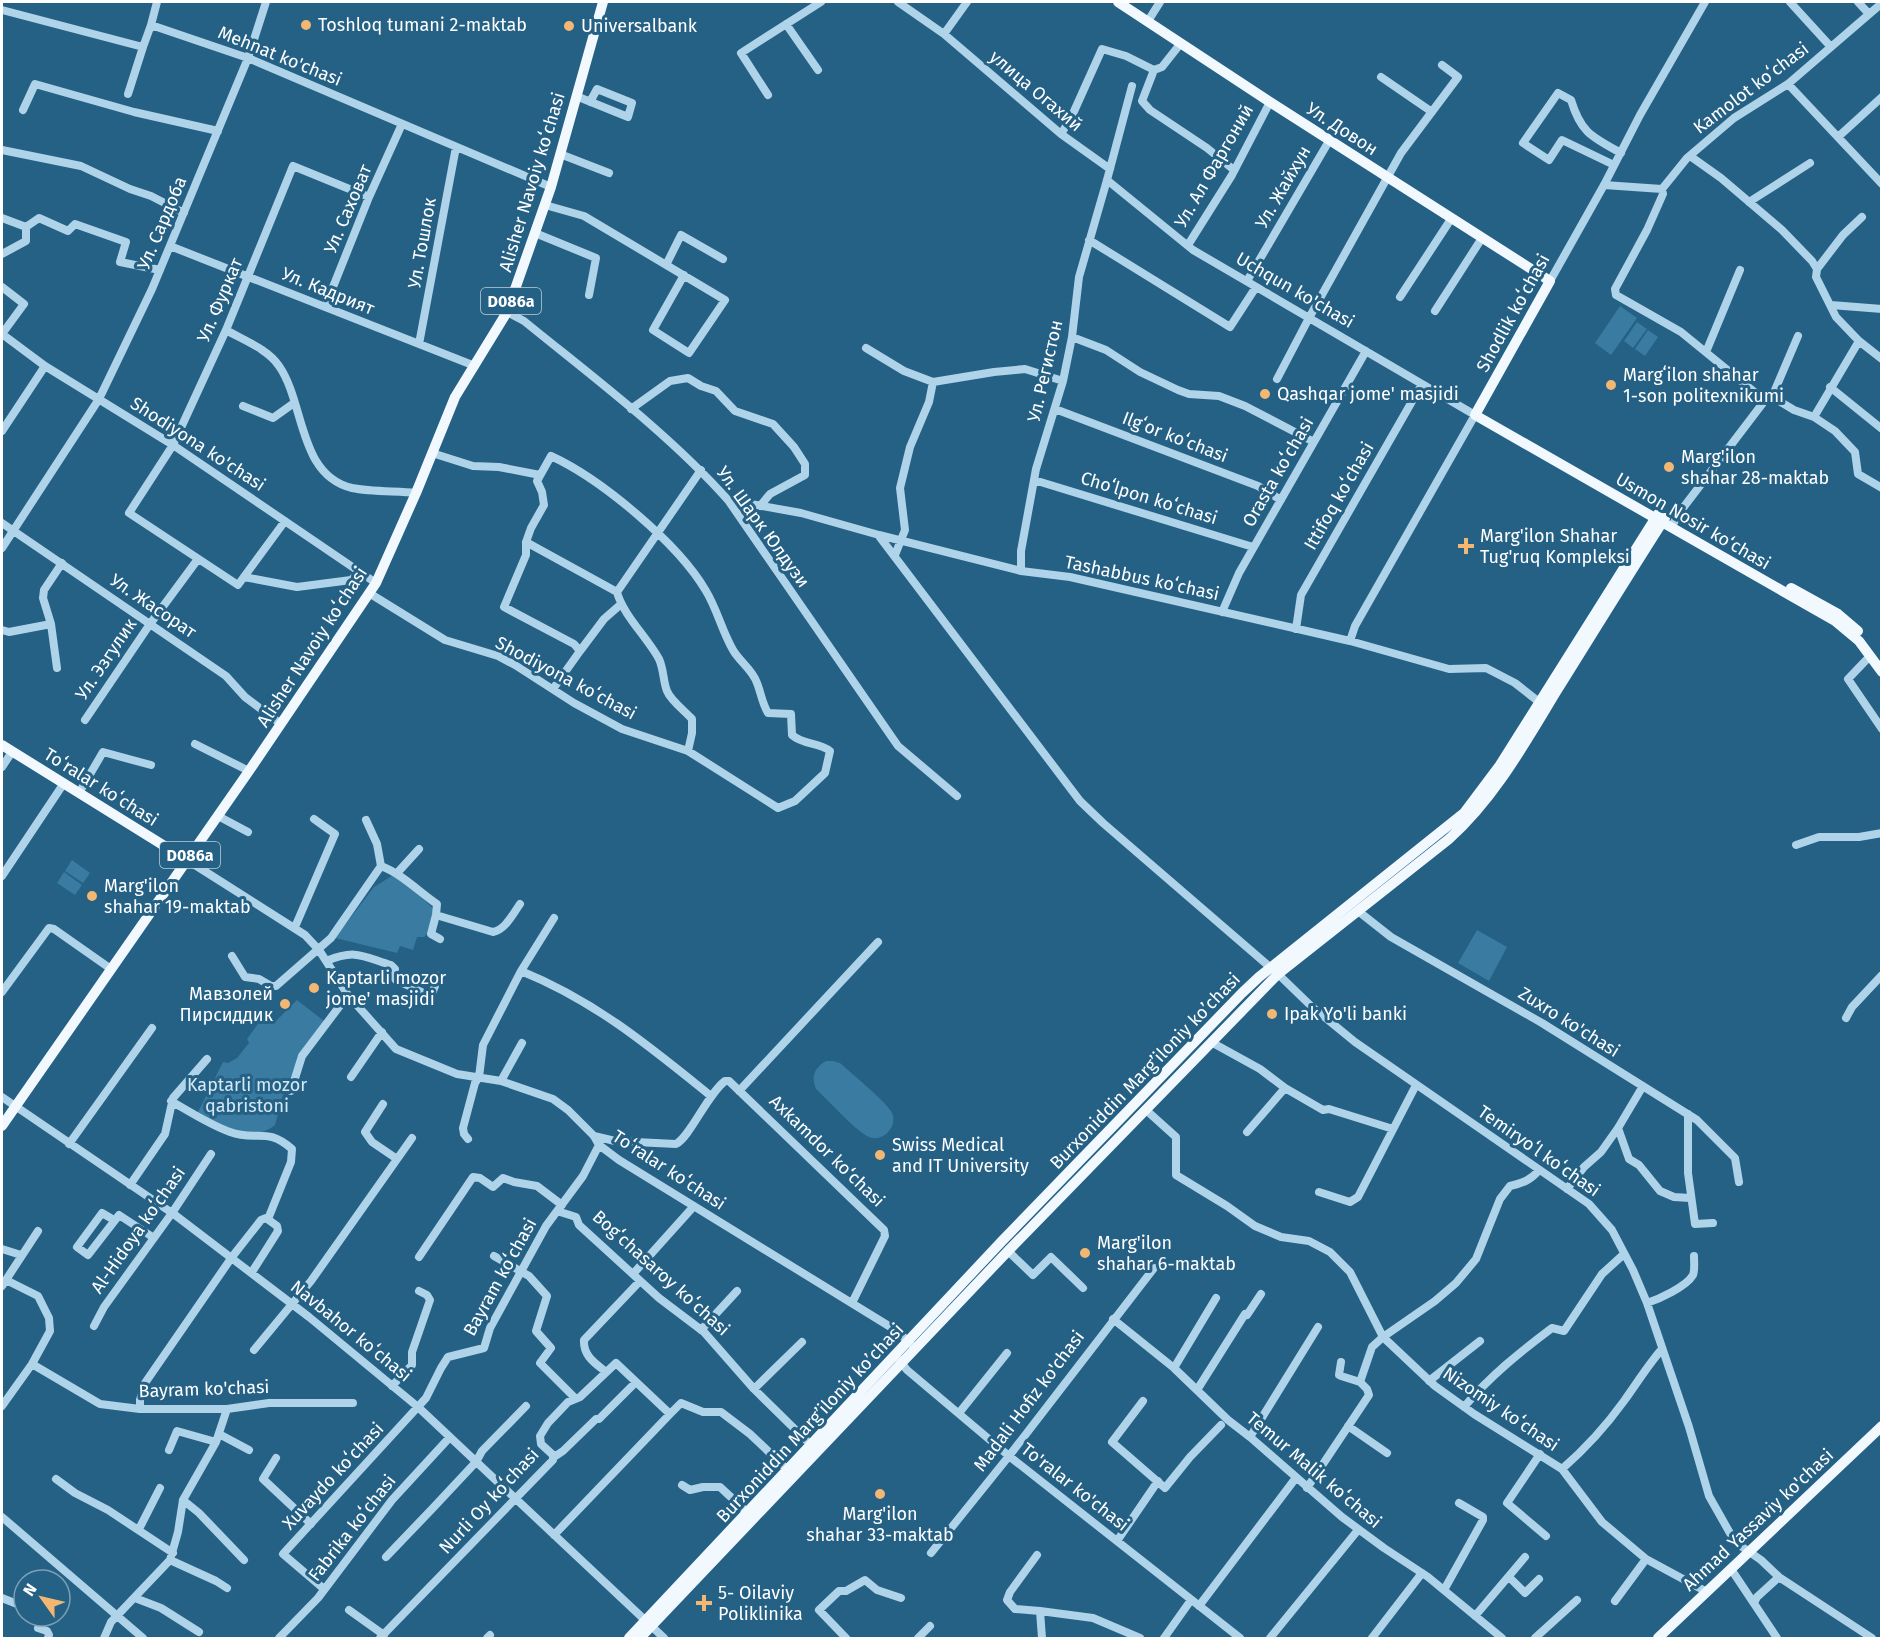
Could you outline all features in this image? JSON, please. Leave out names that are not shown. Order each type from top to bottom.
[{"type":"main road","name":"Alisher Navoiy koʻchasi","points":[[2,1126],[249,771],[376,583],[455,398],[507,312],[551,187],[603,2]]},
{"type":"main road","name":"Ул. Довон","points":[[1118,2],[1329,141],[1550,281]]},
{"type":"main road","name":"Shodlik koʻchasi","points":[[1475,415],[1550,281]]},
{"type":"main road","name":"Usmon Nosir ko‘chasi","points":[[1475,415],[1634,507],[1664,520],[1838,614],[1866,640],[1881,662]]},
{"type":"main road","name":"Usmon Nosir ko‘chasi","points":[[1664,520],[1835,621],[1859,641],[1881,672]]},
{"type":"main road","name":"Burxoniddin Marg’iloniy ko’chasi","points":[[912,1345],[1242,993],[1358,911],[1472,818],[1485,802],[1543,706],[1664,520]]},
{"type":"main road","name":"Burxoniddin Marg’iloniy ko’chasi","points":[[640,1638],[648,1624],[748,1513],[1146,1110],[1275,971],[1464,813],[1543,706]]},
{"type":"main road","name":"Toʻralar koʻchasi","points":[[2,745],[187,860]]},
{"type":"main road","name":"Burxoniddin Marg’iloniy ko’chasi","points":[[629,1638],[648,1624],[898,1359]]},
{"type":"main road","name":"Ahmad Yassaviy ko'chasi","points":[[1658,1638],[1881,1426]]},
{"type":"street","points":[[128,94],[157,2]]},
{"type":"street","name":"Ул. Сардоба","points":[[2,548],[99,399],[160,270],[184,213],[248,58],[266,2]]},
{"type":"street","points":[[768,95],[741,53],[821,2]]},
{"type":"street","name":"улица Огахий","points":[[898,2],[944,34],[1061,134],[1110,169]]},
{"type":"street","points":[[944,34],[967,2]]},
{"type":"street","points":[[1148,21],[1160,2]]},
{"type":"street","name":"Shodlik koʻchasi","points":[[1550,281],[1640,115],[1705,2]]},
{"type":"street","points":[[1790,2],[1831,47]]},
{"type":"street","points":[[1858,2],[1869,14]]},
{"type":"street","name":"Kamolot koʻchasi","points":[[1662,189],[1690,156],[1734,118],[1788,84],[1881,3]]},
{"type":"street","points":[[2,10],[142,47]]},
{"type":"street","points":[[786,24],[818,70]]},
{"type":"street","name":"Mehnat ko'chasi","points":[[151,25],[248,58],[551,187]]},
{"type":"street","points":[[1061,134],[1071,118],[1102,49],[1126,56],[1154,70],[1162,67],[1180,43]]},
{"type":"street","points":[[1277,379],[1386,177],[1401,153],[1458,77],[1442,65]]},
{"type":"street","points":[[1154,70],[1142,101],[1150,110],[1207,148],[1234,170]]},
{"type":"street","points":[[1381,77],[1432,111]]},
{"type":"street","points":[[23,110],[35,84],[134,112],[218,131]]},
{"type":"street","points":[[1788,84],[1880,180]]},
{"type":"street","name":"Ул. Регистон","points":[[1021,571],[1021,551],[1034,480],[1063,381],[1072,337],[1079,277],[1132,86]]},
{"type":"street","points":[[576,96],[590,102],[628,117],[632,103],[597,89],[590,102]]},
{"type":"street","points":[[1614,165],[1562,140],[1549,160],[1523,143],[1558,93],[1571,100],[1576,117],[1589,134],[1621,153]]},
{"type":"street","points":[[1838,137],[1881,97]]},
{"type":"street","name":"Ул. Ал Фаргоний","points":[[1188,245],[1234,170],[1270,102]]},
{"type":"street","name":"Ул. Саховат","points":[[325,307],[369,197],[402,124]]},
{"type":"street","name":"Ул. Жайхун","points":[[1247,281],[1329,141]]},
{"type":"street","name":"Ул. Тошлок","points":[[419,344],[456,147]]},
{"type":"street","points":[[2,150],[81,166],[184,213]]},
{"type":"street","points":[[560,154],[609,173]]},
{"type":"street","points":[[1690,156],[1721,178],[1782,230],[1817,269]]},
{"type":"street","points":[[1749,202],[1810,163]]},
{"type":"street","name":"Ул. Фуркат","points":[[198,559],[129,513],[173,445],[226,330],[293,165],[369,197]]},
{"type":"street","name":"Uchqun ko'chasi","points":[[1107,180],[1188,245],[1475,415]]},
{"type":"street","points":[[1604,185],[1662,189],[1663,194],[1614,292],[1616,295],[1681,332],[1757,394],[1771,396],[1794,410],[1814,417],[1835,432],[1855,452],[1858,474],[1881,488]]},
{"type":"street","points":[[545,206],[584,216],[684,275],[725,300],[689,352],[653,330],[684,275]]},
{"type":"street","points":[[1862,217],[1843,235],[1817,269],[1816,277],[1836,317],[1859,341],[1881,359]]},
{"type":"street","points":[[2,218],[26,227]]},
{"type":"street","points":[[26,227],[39,218],[68,231],[75,224],[95,230],[126,242],[120,262],[160,270]]},
{"type":"street","points":[[1400,297],[1451,219]]},
{"type":"street","points":[[2,254],[26,241],[26,227]]},
{"type":"street","points":[[535,233],[596,258],[589,295]]},
{"type":"street","points":[[666,265],[681,235],[723,259]]},
{"type":"street","points":[[1435,311],[1482,238]]},
{"type":"street","points":[[1089,240],[1230,327],[1256,287]]},
{"type":"street","name":"Ул. Кадрият","points":[[170,246],[475,366]]},
{"type":"street","points":[[1707,352],[1740,270]]},
{"type":"street","points":[[2,287],[24,304],[2,334]]},
{"type":"street","points":[[1831,305],[1881,309]]},
{"type":"street","name":"Ул. Шарк Юлдузи","points":[[507,312],[524,321],[701,470],[728,500],[898,746],[957,796]]},
{"type":"street","points":[[226,330],[267,354],[279,366],[315,460],[330,477],[351,488],[416,493]]},
{"type":"street","name":"Shodiyona ko'chasi","points":[[2,334],[45,366],[173,445],[376,583]]},
{"type":"street","points":[[1664,520],[1771,396],[1798,336]]},
{"type":"street","points":[[1072,337],[1106,350],[1140,372],[1171,387],[1189,394],[1219,396],[1245,406],[1314,442]]},
{"type":"street","points":[[1814,417],[1859,341]]},
{"type":"street","points":[[866,348],[904,371],[933,382],[1025,369],[1063,381]]},
{"type":"street","name":"Orasta koʻchasi","points":[[1222,612],[1239,573],[1366,351]]},
{"type":"street","points":[[2,430],[45,366]]},
{"type":"street","points":[[631,409],[670,381],[688,378],[716,391],[735,411],[773,424],[794,447],[805,464],[804,475],[770,494],[760,506]]},
{"type":"street","points":[[895,555],[905,530],[900,488],[910,447],[929,402],[933,382]]},
{"type":"street","name":"Ittifoq koʻchasi","points":[[1296,629],[1301,595],[1422,384]]},
{"type":"street","points":[[1830,387],[1881,429]]},
{"type":"street","points":[[243,406],[273,418],[294,403]]},
{"type":"street","name":"Ilgʻor koʻchasi","points":[[1055,409],[1258,486],[1281,500]]},
{"type":"street","name":"Shodlik koʻchasi","points":[[1350,641],[1355,626],[1475,415]]},
{"type":"street","points":[[432,453],[473,466],[499,467],[540,475]]},
{"type":"street","points":[[580,651],[574,644],[504,607],[526,555],[526,542],[544,505],[537,481],[551,456],[599,485],[646,521],[659,534]]},
{"type":"street","points":[[617,592],[701,470]]},
{"type":"street","name":"Choʻlpon koʻchasi","points":[[1034,480],[1253,548]]},
{"type":"street","name":"Tashabbus koʻchasi","points":[[728,500],[801,513],[1021,571],[1070,577],[1350,641],[1449,669],[1486,668],[1515,683],[1543,706]]},
{"type":"street","points":[[198,559],[238,585],[285,521]]},
{"type":"street","name":"Ул. Жасорат","points":[[2,522],[226,676],[245,697],[281,724]]},
{"type":"street","name":"Shodiyona koʻchasi","points":[[369,593],[445,640],[498,656],[573,703],[622,729],[688,751],[778,808],[795,801],[825,773],[830,751],[824,747],[797,740],[792,735],[791,714],[768,713],[759,695],[757,682],[733,650],[706,591],[659,534]]},
{"type":"street","name":"Temiryoʻl koʻchasi","points":[[879,535],[1080,801],[1102,823],[1355,1042],[1588,1204],[1612,1230],[1647,1304],[1689,1427],[1709,1496],[1735,1542],[1761,1560],[1779,1577],[1872,1638]]},
{"type":"street","points":[[526,542],[617,592],[620,605],[645,635],[658,658],[664,672],[667,692],[692,719],[688,751]]},
{"type":"street","name":"Ул. Эзгулик","points":[[85,720],[150,624],[198,559]]},
{"type":"street","points":[[57,668],[51,624],[43,597],[44,590],[62,563]]},
{"type":"street","points":[[244,577],[297,587],[351,580],[360,572]]},
{"type":"street","points":[[553,689],[604,619],[620,605]]},
{"type":"street","points":[[2,630],[9,632],[51,624]]},
{"type":"street","points":[[1870,656],[1848,679],[1881,729]]},
{"type":"street","points":[[195,744],[249,771]]},
{"type":"street","points":[[2,767],[12,752]]},
{"type":"street","points":[[79,793],[103,752],[151,765]]},
{"type":"street","points":[[2,876],[64,783]]},
{"type":"street","points":[[218,816],[248,832]]},
{"type":"street","points":[[295,927],[335,834],[314,819]]},
{"type":"street","points":[[232,956],[246,977],[260,979],[274,987],[331,938],[381,866],[376,844],[366,820]]},
{"type":"street","points":[[1796,845],[1819,837],[1859,837],[1881,833]]},
{"type":"street","points":[[398,872],[419,849]]},
{"type":"street","name":"Toʻralar koʻchasi","points":[[187,860],[295,927],[319,950],[348,995],[396,1049],[457,1074],[501,1081],[558,1101],[594,1136],[599,1145],[619,1160],[897,1331],[912,1345]]},
{"type":"street","points":[[381,866],[398,872],[415,889],[437,904],[431,934],[440,939]]},
{"type":"street","points":[[436,915],[495,932],[502,927],[520,904]]},
{"type":"street","name":"Zuxro ko'chasi","points":[[1358,911],[1391,937],[1539,1021],[1688,1114],[1733,1155],[1737,1162],[1739,1182]]},
{"type":"street","points":[[468,1138],[463,1128],[475,1083],[479,1077],[483,1045],[520,971],[554,918]]},
{"type":"street","points":[[2,992],[49,928],[54,929],[111,969]]},
{"type":"street","points":[[594,1136],[615,1142],[676,1144],[682,1140],[711,1096],[725,1081],[739,1090],[878,942]]},
{"type":"street","points":[[326,961],[340,955],[353,954],[391,965],[395,969],[393,976],[396,980],[428,995],[433,992],[439,976]]},
{"type":"street","points":[[520,971],[551,983],[615,1020],[711,1096]]},
{"type":"street","points":[[1845,1018],[1881,975]]},
{"type":"street","points":[[291,1091],[302,1056],[348,995]]},
{"type":"street","points":[[69,1144],[152,1028]]},
{"type":"street","points":[[351,1077],[382,1032]]},
{"type":"street","points":[[1211,1042],[1260,1069],[1285,1088],[1323,1110],[1329,1109],[1393,1130]]},
{"type":"street","points":[[501,1081],[522,1043]]},
{"type":"street","points":[[130,1185],[165,1134],[171,1101],[207,1059]]},
{"type":"street","points":[[1319,1192],[1350,1202],[1355,1200],[1416,1085]]},
{"type":"street","points":[[1567,1189],[1584,1167],[1601,1152],[1642,1086]]},
{"type":"street","points":[[1247,1132],[1285,1088]]},
{"type":"street","name":"Axkamdor ko‘chasi","points":[[739,1090],[884,1230],[885,1236],[852,1303]]},
{"type":"street","name":"Navbahor koʻchasi","points":[[2,1097],[172,1213],[293,1304],[418,1407],[664,1638]]},
{"type":"street","points":[[171,1101],[228,1131],[243,1136],[263,1134],[272,1136],[290,1147],[293,1153],[268,1219]]},
{"type":"street","points":[[383,1104],[365,1134],[372,1142],[397,1159]]},
{"type":"street","name":"Nizomiy koʻchasi","points":[[1146,1110],[1176,1137],[1176,1174],[1255,1226],[1281,1238],[1310,1241],[1330,1252],[1350,1272],[1383,1337],[1429,1381],[1448,1397],[1562,1469],[1602,1522],[1646,1559],[1707,1592]]},
{"type":"street","points":[[1688,1114],[1690,1198],[1695,1224],[1713,1223]]},
{"type":"street","points":[[1618,1128],[1629,1159],[1645,1172],[1660,1191],[1674,1197],[1690,1198]]},
{"type":"street","points":[[255,1350],[349,1229],[412,1138]]},
{"type":"street","name":"Bayram koʻchasi","points":[[418,1407],[431,1390],[448,1357],[484,1348],[490,1328],[546,1226],[583,1176],[599,1145]]},
{"type":"street","name":"Al-Hidoya koʻchasi","points":[[94,1326],[104,1307],[172,1213],[211,1154]]},
{"type":"street","points":[[1360,1382],[1372,1347],[1456,1283],[1476,1259],[1500,1198],[1510,1185],[1523,1183],[1539,1170]]},
{"type":"street","name":"Bogʻchasaroy koʻchasi","points":[[419,1257],[473,1177],[480,1178],[493,1187],[503,1178],[532,1184],[560,1208],[576,1217],[579,1225],[673,1310],[701,1329],[754,1389],[812,1446]]},
{"type":"street","points":[[606,1371],[587,1356],[583,1348],[584,1340],[693,1206]]},
{"type":"street","points":[[114,1220],[102,1213],[77,1247],[88,1256],[119,1215],[154,1238]]},
{"type":"street","points":[[140,1409],[145,1383],[232,1257],[265,1217],[277,1226],[278,1231],[252,1272]]},
{"type":"street","points":[[2,1406],[32,1364],[50,1331],[49,1318],[39,1296],[4,1283],[38,1231]]},
{"type":"street","points":[[2,1249],[21,1255]]},
{"type":"street","points":[[1008,1251],[1033,1275],[1052,1257],[1083,1288]]},
{"type":"street","points":[[1464,1407],[1482,1385],[1528,1346],[1552,1328],[1564,1331],[1602,1274],[1624,1254]]},
{"type":"street","points":[[494,1256],[522,1270],[547,1296],[536,1331],[551,1348],[540,1363],[575,1398]]},
{"type":"street","points":[[1647,1304],[1677,1289],[1690,1278],[1694,1273],[1694,1256]]},
{"type":"street","name":"Madali Hofiz ko'chasi","points":[[931,1553],[1154,1268]]},
{"type":"street","points":[[701,1329],[737,1290]]},
{"type":"street","points":[[392,1386],[412,1365],[412,1352],[430,1300],[427,1295],[419,1291]]},
{"type":"street","points":[[1197,1390],[1245,1314],[1247,1315],[1261,1294]]},
{"type":"street","points":[[1174,1368],[1216,1298]]},
{"type":"street","name":"Temur Malik koʻchasi","points":[[1113,1319],[1174,1368],[1228,1420],[1358,1530],[1422,1573],[1502,1638]]},
{"type":"street","points":[[1250,1437],[1318,1327]]},
{"type":"street","points":[[1429,1381],[1480,1341]]},
{"type":"street","points":[[754,1389],[802,1342]]},
{"type":"street","points":[[1562,1469],[1596,1437],[1662,1348]]},
{"type":"street","points":[[959,1413],[1007,1353]]},
{"type":"street","name":"To'ralar ko'chasi","points":[[898,1359],[1009,1456],[1240,1638]]},
{"type":"street","points":[[1307,1488],[1369,1395],[1360,1382],[1339,1375],[1341,1362]]},
{"type":"street","name":"Nurli Oy koʻchasi","points":[[384,1635],[553,1460],[554,1457],[541,1444],[540,1436],[548,1423],[568,1402],[580,1397],[616,1363],[636,1382]]},
{"type":"street","name":"Bayram ko'chasi","points":[[32,1364],[100,1404],[140,1409],[227,1408],[269,1403],[353,1403]]},
{"type":"street","points":[[554,1457],[596,1419],[599,1419],[636,1382],[670,1414]]},
{"type":"street","points":[[1143,1401],[1112,1442],[1165,1488],[1190,1457],[1221,1425]]},
{"type":"street","points":[[554,1535],[681,1403],[703,1412],[721,1412],[750,1434],[789,1471]]},
{"type":"street","points":[[386,1557],[526,1406]]},
{"type":"street","name":"Xuvaydo koʻchasi","points":[[324,1590],[283,1554],[418,1407]]},
{"type":"street","points":[[104,1638],[111,1622],[171,1556],[183,1500],[217,1438],[227,1408]]},
{"type":"street","points":[[1348,1426],[1387,1453]]},
{"type":"street","points":[[169,1450],[177,1431],[217,1438],[249,1450]]},
{"type":"street","name":"Fabrika koʻchasi","points":[[279,1638],[324,1590],[393,1500],[450,1437]]},
{"type":"street","points":[[1540,1454],[1507,1503],[1546,1536]]},
{"type":"street","points":[[276,1458],[263,1479],[311,1524]]},
{"type":"street","points":[[56,1479],[75,1493],[108,1509],[139,1529],[171,1556],[226,1588]]},
{"type":"street","points":[[1199,1606],[1296,1479]]},
{"type":"street","points":[[1117,1541],[1158,1481]]},
{"type":"street","points":[[682,1485],[690,1490],[720,1487],[748,1513]]},
{"type":"street","points":[[139,1529],[159,1488]]},
{"type":"street","points":[[183,1500],[199,1513],[244,1560]]},
{"type":"street","points":[[1444,1590],[1484,1520],[1483,1517],[1459,1503]]},
{"type":"street","points":[[2,1516],[143,1638]]},
{"type":"street","points":[[1270,1638],[1358,1530]]},
{"type":"street","points":[[1037,1555],[1010,1592],[1007,1600],[1015,1609],[1093,1618],[1140,1638]]},
{"type":"street","points":[[1475,1616],[1525,1557]]},
{"type":"street","points":[[1615,1601],[1646,1559]]},
{"type":"street","points":[[1731,1569],[1774,1637]]},
{"type":"street","points":[[1372,1638],[1422,1573]]},
{"type":"street","points":[[1509,1577],[1525,1593],[1539,1579]]},
{"type":"street","points":[[1754,1603],[1757,1597],[1779,1577]]},
{"type":"street","points":[[846,1638],[819,1610],[839,1591],[846,1591],[865,1580],[877,1590],[901,1598]]},
{"type":"street","points":[[135,1598],[161,1608],[199,1632]]},
{"type":"street","points":[[1164,1638],[1191,1600]]},
{"type":"street","points":[[1535,1638],[1577,1600]]},
{"type":"street","points":[[349,1610],[384,1635],[396,1638]]},
{"type":"street","points":[[1040,1611],[1042,1638]]},
{"type":"street","points":[[918,1638],[930,1626]]},
{"type":"street","points":[[38,1628],[47,1631],[48,1638]]},
{"type":"street","points":[[1486,1638],[1493,1631]]},
{"type":"green space","points":[[1620,306],[1637,318],[1611,355],[1595,343]]},
{"type":"green space","points":[[1637,322],[1647,329],[1633,348],[1624,341]]},
{"type":"green space","points":[[1648,330],[1658,337],[1645,356],[1635,349]]},
{"type":"green space","points":[[72,860],[90,873],[83,883],[65,871]]},
{"type":"green space","points":[[64,872],[82,885],[75,895],[57,883]]},
{"type":"green space","points":[[395,874],[434,909],[429,932],[424,937],[417,937],[413,950],[400,946],[397,953],[335,938],[374,887]]},
{"type":"green space","points":[[1477,930],[1507,947],[1489,981],[1458,963]]},
{"type":"green space","name":"Kaptarli mozor qabristoni","points":[[297,1000],[324,1021],[283,1095],[275,1125],[266,1131],[246,1133],[225,1128],[197,1114],[223,1062],[228,1063],[237,1058],[249,1043],[247,1039],[260,1021],[270,1017],[276,1021]]},
{"type":"green space","points":[[826,1061],[840,1063],[891,1111],[893,1122],[884,1136],[873,1138],[867,1136],[816,1089],[815,1073]]},
{"type":"place","name":"Toshloq tumani 2-maktab","points":[[306,25]]},
{"type":"place","name":"Universalbank","points":[[569,26]]},
{"type":"place","name":"Margʻilon shahar 1-son politexnikumi","points":[[1611,385]]},
{"type":"place","name":"Qashqar jome' masjidi","points":[[1265,394]]},
{"type":"place","name":"Marg'ilon shahar 28-maktab","points":[[1669,467]]},
{"type":"place","name":"Marg'ilon Shahar Tug'ruq Kompleksi","points":[[1466,546]]},
{"type":"place","name":"Marg'ilon shahar 19-maktab","points":[[92,896]]},
{"type":"place","name":"Kaptarli mozor jome' masjidi","points":[[314,988]]},
{"type":"place","name":"Мавзолей Пирсиддик","points":[[285,1004]]},
{"type":"place","name":"Ipak Yo'li banki","points":[[1272,1014]]},
{"type":"place","name":"Swiss Medical and IT University","points":[[880,1155]]},
{"type":"place","name":"Marg'ilon shahar 6-maktab","points":[[1085,1253]]},
{"type":"place","name":"Marg'ilon shahar 33-maktab","points":[[880,1494]]},
{"type":"place","name":"5- Oilaviy Poliklinika","points":[[704,1603]]}]
